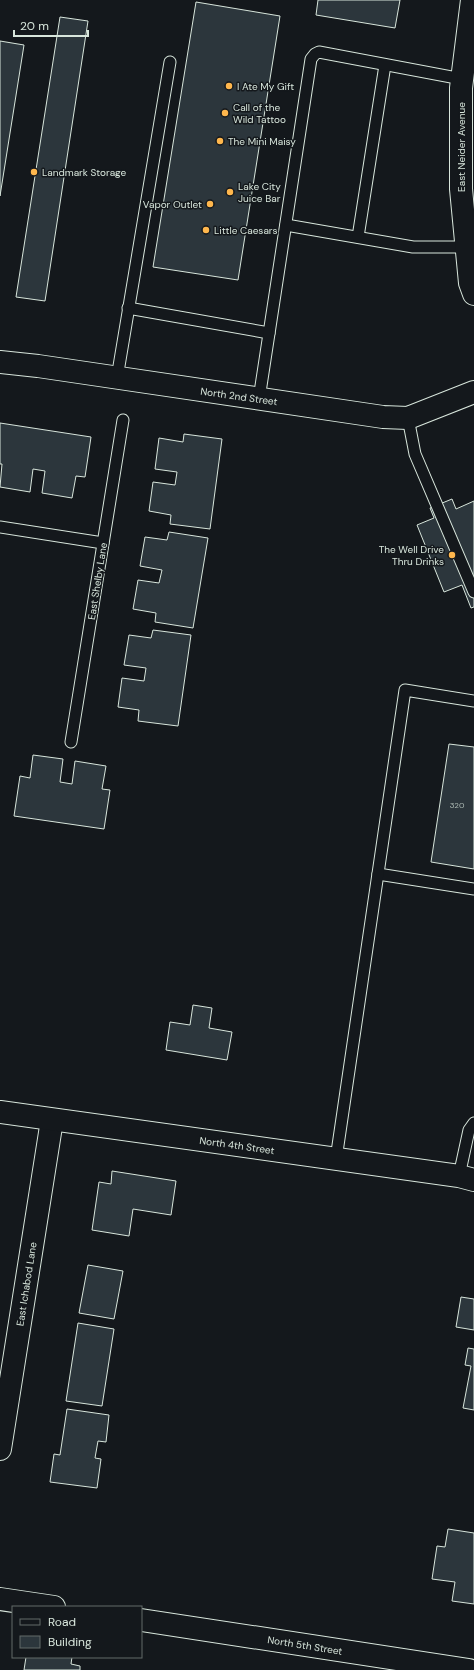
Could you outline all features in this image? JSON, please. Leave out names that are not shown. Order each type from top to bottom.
[{"type":"street","name":"East Neider Avenue","points":[[472,0],[462,79],[467,159],[461,189],[470,283],[474,294]]},
{"type":"street","name":"North 2nd Street","points":[[0,362],[38,366],[383,417],[408,418],[474,392]]},
{"type":"street","name":"North 4th Street","points":[[0,1112],[466,1178]]},
{"type":"street","name":"East Ichabod Lane","points":[[0,1449],[52,1120]]},
{"type":"street","points":[[0,1599],[47,1606]]},
{"type":"street","name":"North 5th Street","points":[[142,1620],[469,1670]]},
{"type":"lane","points":[[259,399],[311,59],[319,52],[462,79]]},
{"type":"lane","points":[[117,378],[170,62]]},
{"type":"lane","points":[[358,237],[385,65]]},
{"type":"lane","points":[[286,225],[412,247],[467,247]]},
{"type":"lane","points":[[128,308],[269,333]]},
{"type":"lane","points":[[408,418],[415,454],[474,592]]},
{"type":"lane","name":"East Shelby Lane","points":[[71,742],[123,420]]},
{"type":"lane","points":[[0,527],[103,543]]},
{"type":"lane","points":[[336,1159],[404,690],[474,701]]},
{"type":"lane","points":[[378,874],[474,889]]},
{"type":"lane","points":[[466,1178],[469,1130],[474,1123]]},
{"type":"building","points":[[318,0],[400,0],[395,28],[316,15]]},
{"type":"building","points":[[196,2],[280,16],[238,280],[153,267]]},
{"type":"building","points":[[60,17],[88,21],[45,301],[16,297]]},
{"type":"building","points":[[0,41],[24,45],[0,196]]},
{"type":"building","points":[[0,423],[91,437],[85,477],[76,476],[72,498],[42,493],[45,471],[33,469],[30,492],[0,487],[2,464],[0,464]]},
{"type":"building","points":[[184,434],[222,439],[210,529],[170,524],[171,515],[149,511],[153,482],[175,485],[177,472],[155,469],[159,438],[183,442]]},
{"type":"building","name":"The Well Drive Thru Drinks","points":[[452,499],[456,509],[474,501],[474,607],[471,608],[462,585],[444,592],[417,525],[434,518],[430,508]]},
{"type":"building","points":[[169,532],[208,538],[193,628],[155,622],[156,613],[133,609],[138,580],[159,583],[162,570],[140,566],[145,537],[167,540]]},
{"type":"building","points":[[153,630],[191,635],[178,726],[138,721],[139,710],[118,707],[122,678],[144,681],[146,668],[124,665],[129,635],[151,638]]},
{"type":"building","points":[[449,744],[474,747],[474,869],[431,862]]},
{"type":"building","points":[[33,755],[63,759],[60,782],[72,784],[75,761],[106,766],[102,789],[110,790],[104,829],[14,816],[20,776],[30,778]]},
{"type":"building","points":[[193,1005],[212,1008],[209,1028],[232,1032],[227,1060],[166,1050],[170,1022],[190,1025]]},
{"type":"building","points":[[112,1171],[176,1181],[171,1215],[133,1209],[129,1236],[92,1230],[99,1182],[111,1184]]},
{"type":"building","points":[[88,1265],[123,1271],[114,1319],[79,1313]]},
{"type":"building","points":[[461,1297],[474,1299],[474,1330],[456,1327]]},
{"type":"building","points":[[78,1323],[114,1329],[102,1406],[66,1401]]},
{"type":"building","points":[[468,1348],[474,1349],[474,1410],[463,1408],[471,1366],[465,1365]]},
{"type":"building","points":[[67,1409],[109,1415],[106,1442],[98,1441],[95,1458],[101,1459],[97,1488],[50,1482],[54,1454],[60,1455]]},
{"type":"building","points":[[448,1529],[474,1533],[474,1604],[452,1601],[455,1582],[432,1579],[437,1546],[445,1547]]},
{"type":"building","points":[[26,1658],[72,1658],[71,1664],[80,1666],[80,1670],[24,1670]]},
{"type":"place","name":"I Ate My Gift","points":[[229,86]]},
{"type":"place","name":"Call of the Wild Tattoo","points":[[225,113]]},
{"type":"place","name":"The Mini Maisy","points":[[220,141]]},
{"type":"place","name":"Landmark Storage","points":[[34,172]]},
{"type":"place","name":"Lake City Juice Bar","points":[[230,192]]},
{"type":"place","name":"Vapor Outlet","points":[[210,204]]},
{"type":"place","name":"Little Caesars","points":[[206,230]]},
{"type":"place","name":"The Well Drive Thru Drinks","points":[[452,555]]}]
